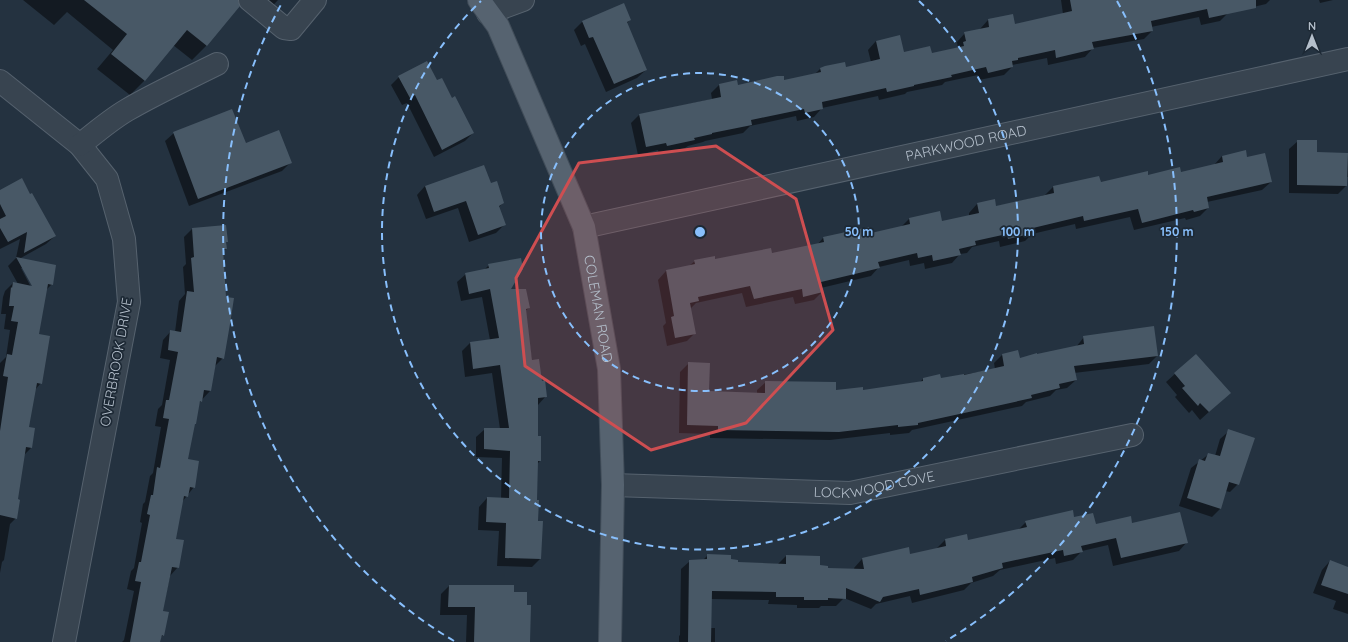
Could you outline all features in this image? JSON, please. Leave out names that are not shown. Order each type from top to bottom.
[{"type":"main road","name":"COLEMAN ROAD","points":[[483,6],[498,26],[584,227],[608,370],[613,485],[610,642]]},
{"type":"street","points":[[250,0],[284,28],[291,29],[315,0]]},
{"type":"street","points":[[483,6],[524,0]]},
{"type":"street","name":"PARKWOOD ROAD","points":[[584,227],[1348,59]]},
{"type":"street","points":[[80,145],[126,110],[217,64]]},
{"type":"street","name":"OVERBROOK DRIVE","points":[[0,81],[80,145],[106,179],[124,239],[129,302],[64,642]]},
{"type":"street","name":"LOCKWOOD COVE","points":[[613,485],[850,493],[1132,435]]},
{"type":"highlighted area","points":[[716,146],[796,199],[833,330],[746,423],[651,450],[525,366],[516,278],[579,163]]},
{"type":"building","points":[[84,0],[238,0],[240,6],[207,46],[187,30],[145,81],[111,54],[127,34]]},
{"type":"building","points":[[1070,0],[1256,0],[1256,8],[1209,18],[1207,9],[1151,21],[1153,31],[1092,42],[1094,49],[1056,58],[1055,50],[1018,58],[1018,60],[1012,61],[1013,67],[988,73],[986,67],[951,75],[952,77],[887,92],[886,88],[822,102],[823,109],[805,113],[804,109],[751,120],[752,125],[712,133],[694,138],[695,140],[667,146],[666,143],[646,147],[639,114],[721,97],[719,84],[737,80],[738,85],[777,76],[784,76],[784,80],[821,72],[820,68],[825,66],[845,62],[846,67],[880,59],[876,41],[900,35],[904,52],[930,46],[932,53],[964,46],[963,42],[966,41],[964,32],[989,27],[988,19],[1013,14],[1015,24],[1072,11]]},
{"type":"building","points":[[624,3],[631,20],[627,22],[647,70],[614,84],[593,37],[589,38],[582,21]]},
{"type":"building","points":[[427,61],[437,80],[442,78],[452,98],[455,96],[474,133],[442,150],[415,95],[410,98],[398,76]]},
{"type":"building","points":[[232,109],[246,143],[279,130],[292,163],[198,199],[173,132]]},
{"type":"building","points":[[1297,140],[1317,140],[1317,152],[1348,153],[1347,186],[1297,185]]},
{"type":"building","points":[[1246,150],[1247,157],[1265,153],[1272,182],[1207,197],[1209,208],[1194,212],[1193,210],[1142,223],[1138,209],[1084,221],[1083,216],[1033,228],[1034,233],[1008,239],[1007,234],[975,241],[976,245],[959,249],[961,255],[933,261],[932,255],[918,258],[917,253],[878,262],[880,268],[821,282],[823,292],[803,297],[802,289],[754,299],[750,286],[698,297],[699,301],[690,303],[696,334],[675,338],[671,317],[674,316],[666,270],[695,264],[694,260],[715,256],[715,259],[771,248],[772,253],[824,242],[823,237],[869,227],[871,233],[910,224],[909,218],[940,211],[942,221],[979,213],[977,203],[995,199],[996,206],[1054,193],[1053,186],[1099,176],[1101,182],[1148,171],[1148,175],[1180,167],[1181,172],[1223,162],[1222,156]]},
{"type":"building","points":[[484,165],[491,183],[497,181],[504,203],[499,206],[506,225],[478,235],[466,201],[434,212],[425,186]]},
{"type":"building","points":[[22,178],[56,236],[24,253],[27,232],[8,242],[0,228],[0,219],[6,216],[0,204],[0,190]]},
{"type":"building","points":[[226,225],[228,242],[226,242],[227,249],[223,249],[226,297],[234,298],[224,359],[217,357],[211,391],[204,390],[195,424],[188,459],[199,461],[195,488],[190,487],[188,497],[184,496],[176,539],[184,540],[179,568],[172,567],[163,611],[169,612],[164,636],[162,635],[160,642],[130,642],[141,582],[135,581],[139,562],[141,562],[150,515],[147,514],[151,495],[153,495],[157,467],[160,468],[169,419],[163,418],[166,400],[169,400],[178,352],[168,350],[170,330],[181,332],[187,291],[194,292],[191,258],[194,257],[192,228]]},
{"type":"building","points":[[16,257],[56,265],[53,285],[48,284],[39,334],[50,336],[42,384],[37,383],[29,427],[35,428],[32,448],[26,447],[18,499],[20,500],[17,519],[0,515],[0,431],[8,377],[3,376],[7,354],[12,355],[18,322],[11,321],[14,306],[9,306],[11,287],[12,288],[13,282],[32,286]]},
{"type":"building","points":[[521,258],[523,269],[511,289],[526,289],[530,308],[526,309],[532,360],[539,359],[542,381],[545,380],[547,397],[538,398],[538,436],[541,436],[541,461],[538,461],[537,500],[539,500],[538,521],[543,521],[541,559],[505,558],[506,523],[486,522],[487,497],[509,498],[510,451],[484,449],[484,428],[509,428],[500,365],[473,369],[470,342],[499,338],[490,289],[469,294],[465,273],[489,268],[488,264]]},
{"type":"building","points":[[1154,326],[1158,356],[1074,366],[1077,380],[1059,384],[1060,388],[1031,395],[1032,398],[918,423],[918,425],[898,427],[898,425],[839,432],[718,430],[718,426],[687,425],[688,362],[710,363],[709,391],[765,393],[765,381],[836,382],[836,390],[863,387],[863,390],[923,381],[923,378],[940,374],[941,378],[964,375],[1004,366],[1002,354],[1018,350],[1020,358],[1037,353],[1084,344],[1083,336]]},
{"type":"building","points":[[1196,354],[1231,393],[1209,412],[1200,403],[1198,406],[1182,388],[1185,386],[1174,373]]},
{"type":"building","points":[[1228,429],[1255,438],[1239,485],[1229,482],[1221,509],[1187,498],[1199,459],[1205,461],[1208,453],[1220,456]]},
{"type":"building","points":[[1073,510],[1074,517],[1093,513],[1096,524],[1131,516],[1132,523],[1180,512],[1188,543],[1121,558],[1116,538],[1081,546],[1083,552],[1064,556],[1063,550],[1002,563],[1003,568],[972,577],[973,582],[920,595],[919,589],[883,597],[880,602],[846,588],[846,599],[828,598],[828,600],[804,600],[804,597],[776,597],[776,592],[712,591],[711,642],[688,642],[689,560],[707,559],[707,554],[731,555],[731,559],[738,560],[738,562],[786,564],[786,555],[820,556],[820,565],[828,566],[828,568],[864,569],[862,558],[909,547],[910,554],[946,546],[945,539],[967,534],[968,540],[1027,527],[1025,521]]},
{"type":"building","points":[[1330,560],[1348,567],[1348,594],[1321,585]]},
{"type":"building","points":[[449,585],[514,585],[514,592],[527,592],[527,605],[531,605],[530,642],[474,642],[475,607],[448,607]]}]
